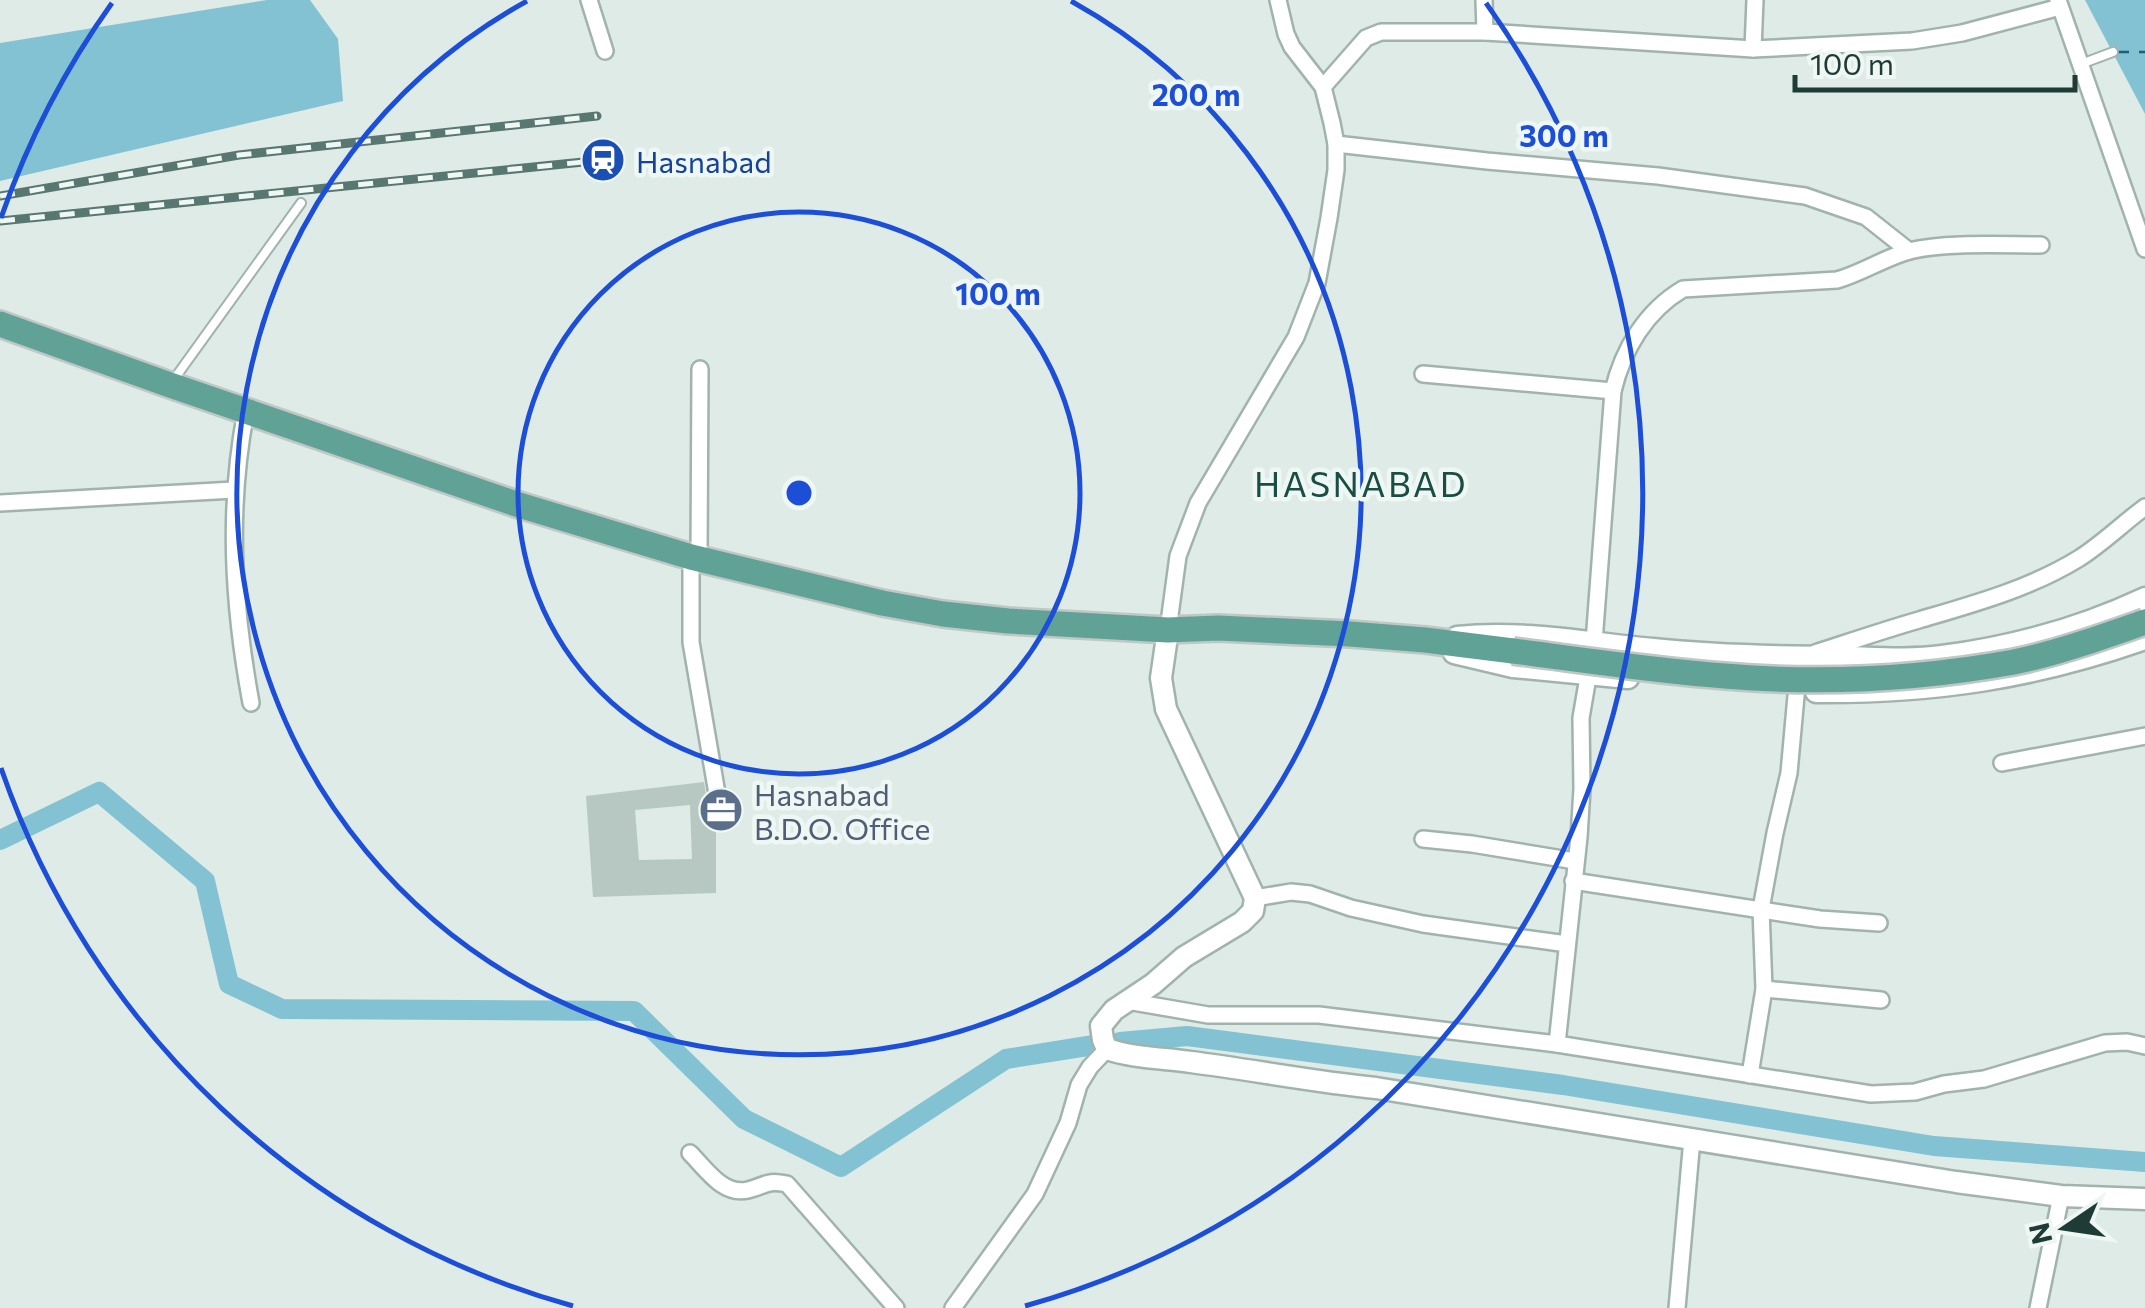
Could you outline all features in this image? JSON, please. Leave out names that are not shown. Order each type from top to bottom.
[{"type":"main road","points":[[0,324],[519,505],[695,558],[943,614],[1168,630],[1284,630],[1425,640],[1724,676],[1846,679],[2018,661],[2145,622]]},
{"type":"street","points":[[588,0],[605,51]]},
{"type":"street","points":[[1278,0],[1286,34],[1323,87],[1336,144],[1329,218],[1311,304],[1296,337],[1198,503],[1185,532],[1178,556],[1161,678],[1166,709],[1256,898],[1253,911],[1242,922],[1184,957],[1114,1010],[1102,1026],[1107,1048],[1119,1053],[1376,1088],[1956,1182],[2061,1196],[2145,1199]]},
{"type":"street","points":[[1484,0],[1485,32]]},
{"type":"street","points":[[1752,50],[1754,0]]},
{"type":"street","points":[[1323,87],[1350,53],[1366,38],[1381,32],[1485,32],[1752,50],[1912,41],[1993,26],[2059,4],[2145,248]]},
{"type":"street","points":[[1336,144],[1658,176],[1805,196],[1866,217],[1909,251]]},
{"type":"street","points":[[1557,1044],[1582,789],[1581,718],[1594,642],[1613,391],[1619,364],[1630,344],[1664,301],[1683,289],[1837,280],[1909,251],[2042,244]]},
{"type":"street","points":[[700,369],[691,642],[720,811]]},
{"type":"street","points":[[1423,374],[1613,391]]},
{"type":"street","points":[[246,412],[234,490],[236,611],[251,703]]},
{"type":"street","points":[[0,503],[234,490]]},
{"type":"street","points":[[1799,657],[2042,579],[2105,541],[2145,507]]},
{"type":"street","points":[[1425,640],[1513,634],[1721,654],[1938,657],[2037,638],[2145,598]]},
{"type":"street","points":[[1425,640],[1448,652],[1514,667],[1796,691],[1870,692],[1986,682],[2145,639]]},
{"type":"street","points":[[1750,1075],[1764,990],[1761,909],[1789,773],[1799,657]]},
{"type":"street","points":[[2002,763],[2145,736]]},
{"type":"street","points":[[1423,839],[1575,862]]},
{"type":"street","points":[[1573,880],[1820,919],[1879,923]]},
{"type":"street","points":[[1256,898],[1291,892],[1310,894],[1351,908],[1423,924],[1566,944]]},
{"type":"street","points":[[1764,990],[1881,1000]]},
{"type":"street","points":[[1127,1001],[1208,1015],[1319,1016],[1557,1044],[1871,1094],[1915,1092],[1984,1079],[2105,1042],[2145,1046]]},
{"type":"street","points":[[954,1308],[1036,1194],[1068,1123],[1079,1085],[1107,1048]]},
{"type":"street","points":[[1676,1308],[1692,1139]]},
{"type":"street","points":[[690,1153],[732,1190],[746,1191],[772,1181],[787,1184],[896,1308]]},
{"type":"street","points":[[2038,1308],[2061,1196]]},
{"type":"lane","points":[[2081,64],[2113,52]]},
{"type":"lane","points":[[170,385],[301,203]]},
{"type":"water","points":[[267,0],[310,0],[338,39],[343,101],[0,181],[0,43]]},
{"type":"water","points":[[2085,0],[2145,0],[2145,114]]},
{"type":"building","points":[[704,782],[709,814],[716,821],[716,893],[593,897],[586,796]],"holes":[[[690,805],[692,859],[639,860],[635,810]]]},
{"type":"waterway","points":[[0,840],[99,792],[205,881],[229,984],[282,1009],[634,1011],[744,1119],[841,1167],[1006,1059],[1094,1045]]},
{"type":"waterway","points":[[1120,1042],[1187,1036],[1563,1085],[1934,1146],[2145,1162]]},
{"type":"ferry route","points":[[2117,52],[2145,52]]},
{"type":"railway","points":[[0,196],[239,155],[597,116]]},
{"type":"railway","points":[[0,221],[603,160]]},
{"type":"place","name":"Hasnabad","points":[[603,160]]},
{"type":"place","name":"Hasnabad B.D.O. Office","points":[[721,810]]},
{"type":"district","name":"HASNABAD","points":[[1361,482]]}]
